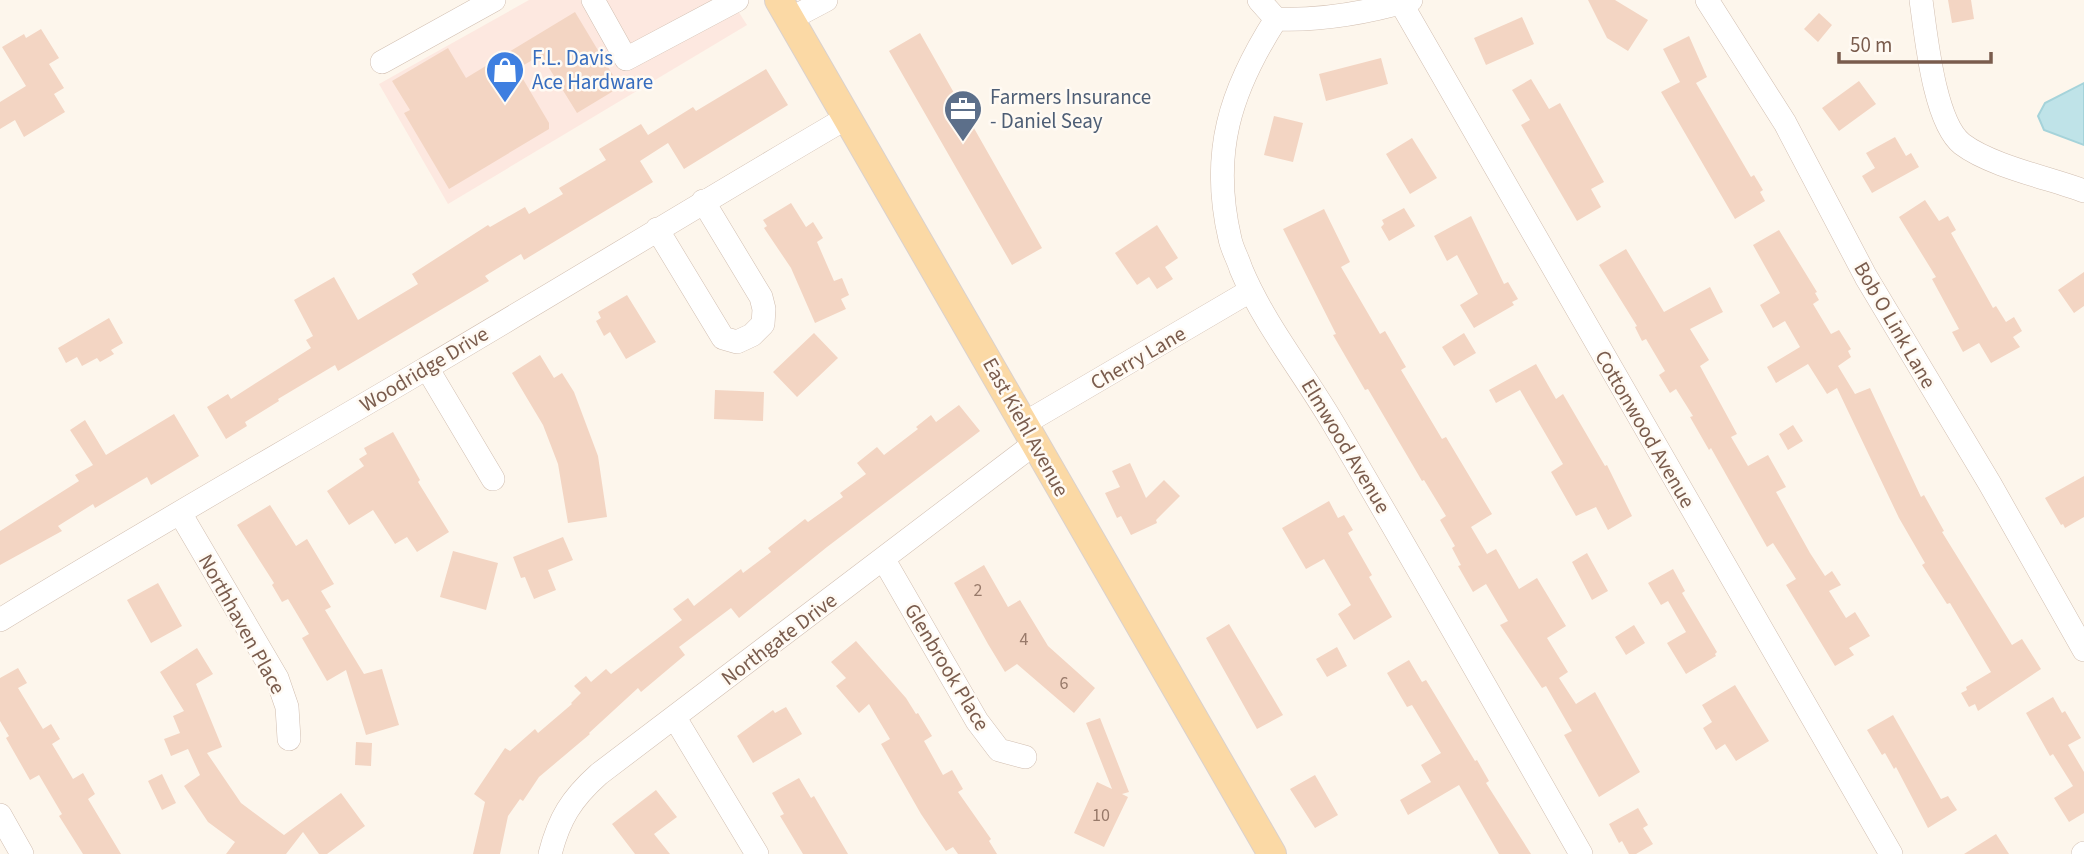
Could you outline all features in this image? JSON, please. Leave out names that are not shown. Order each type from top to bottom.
[{"type":"main road","name":"East Kiehl Avenue","points":[[784,10],[1272,854]]},
{"type":"street","points":[[382,62],[494,0]]},
{"type":"street","points":[[593,0],[626,59],[737,0]]},
{"type":"street","points":[[784,10],[826,0]]},
{"type":"street","points":[[1259,0],[1276,19],[1339,17],[1406,1]]},
{"type":"street","name":"Bob O Link Lane","points":[[1707,0],[1785,123],[1866,277],[1990,484],[2084,650]]},
{"type":"street","points":[[1921,0],[1940,106],[1961,144],[1991,159],[2084,191]]},
{"type":"street","name":"Cottonwood Avenue","points":[[1406,1],[1889,853]]},
{"type":"street","name":"Elmwood Avenue","points":[[1276,19],[1242,78],[1223,143],[1224,192],[1230,240],[1251,291],[1310,384],[1436,597],[1581,854]]},
{"type":"street","name":"Woodridge Drive","points":[[0,620],[848,117]]},
{"type":"street","points":[[657,229],[723,338],[737,342],[752,335],[763,324],[764,309],[761,297],[703,201]]},
{"type":"street","name":"Cherry Lane","points":[[1030,434],[1251,291]]},
{"type":"street","points":[[427,368],[493,479]]},
{"type":"street","name":"Northgate Drive","points":[[550,854],[556,828],[583,788],[884,560],[1030,434]]},
{"type":"street","name":"Northhaven Place","points":[[180,513],[277,678],[287,707],[289,739]]},
{"type":"street","name":"Glenbrook Place","points":[[884,560],[977,721],[999,750],[1025,757]]},
{"type":"street","points":[[675,718],[757,854]]},
{"type":"street","points":[[0,815],[22,854]]},
{"type":"shaded area","points":[[529,0],[731,0],[747,25],[448,204],[379,84]]},
{"type":"water","points":[[2084,83],[2084,145],[2044,130],[2038,116],[2045,103]]},
{"type":"building","points":[[1588,0],[1615,0],[1648,20],[1628,51],[1607,38]]},
{"type":"building","points":[[1948,0],[1971,0],[1974,19],[1952,23]]},
{"type":"building","name":"F.L. Davis Ace Hardware","points":[[575,12],[620,87],[577,113],[541,55],[517,69],[549,123],[549,129],[449,189],[404,113],[410,110],[392,81],[448,48],[466,78]]},
{"type":"building","points":[[1819,13],[1832,25],[1818,42],[1804,29]]},
{"type":"building","points":[[1522,17],[1534,44],[1486,65],[1474,38]]},
{"type":"building","points":[[41,29],[59,58],[49,64],[64,88],[54,94],[65,112],[24,137],[15,120],[0,129],[0,102],[26,86],[2,47],[24,34],[26,38]]},
{"type":"building","points":[[920,33],[1042,248],[1012,265],[889,51]]},
{"type":"building","points":[[1689,36],[1707,77],[1696,83],[1751,177],[1754,175],[1763,190],[1760,192],[1765,201],[1735,219],[1661,92],[1680,82],[1663,49]]},
{"type":"building","points":[[1381,58],[1388,84],[1326,101],[1319,74]]},
{"type":"building","points":[[766,69],[788,105],[684,169],[668,143],[640,161],[653,182],[524,260],[521,254],[485,276],[489,281],[338,371],[335,365],[278,399],[279,401],[245,422],[247,426],[226,439],[207,407],[228,394],[231,399],[311,348],[306,340],[313,336],[294,300],[334,277],[358,320],[418,284],[412,274],[488,225],[490,227],[525,207],[529,214],[563,194],[559,188],[606,160],[599,149],[641,124],[648,135],[693,107],[696,111]]},
{"type":"building","points":[[1531,79],[1549,109],[1560,103],[1604,182],[1591,189],[1601,207],[1577,221],[1521,125],[1530,120],[1512,90]]},
{"type":"building","points":[[1859,81],[1876,104],[1839,131],[1822,108]]},
{"type":"building","points":[[1274,116],[1303,123],[1293,162],[1264,155]]},
{"type":"building","points":[[1895,137],[1906,156],[1911,153],[1919,167],[1872,193],[1862,176],[1875,168],[1866,153]]},
{"type":"building","points":[[1412,138],[1437,178],[1410,194],[1386,154]]},
{"type":"building","points":[[1925,200],[1939,221],[1948,216],[1956,230],[1951,233],[1993,308],[1996,306],[2006,322],[2014,317],[2022,331],[2013,337],[2020,347],[1991,363],[1979,343],[1963,352],[1952,332],[1959,329],[1932,279],[1936,277],[1899,217]]},
{"type":"building","points":[[791,203],[806,227],[813,222],[823,238],[817,242],[834,281],[842,278],[849,295],[841,299],[846,309],[815,323],[791,268],[764,228],[767,226],[763,220]]},
{"type":"building","points":[[1404,208],[1415,226],[1389,241],[1381,227],[1384,224],[1382,220]]},
{"type":"building","points":[[1324,209],[1350,262],[1341,267],[1380,334],[1385,331],[1406,367],[1401,370],[1442,439],[1446,437],[1492,514],[1471,527],[1487,554],[1496,549],[1519,589],[1537,578],[1566,626],[1547,638],[1568,672],[1559,678],[1576,704],[1595,692],[1640,772],[1599,797],[1564,735],[1572,731],[1546,686],[1542,688],[1500,625],[1508,621],[1486,584],[1473,592],[1458,566],[1461,565],[1452,548],[1455,546],[1440,520],[1446,516],[1333,335],[1336,334],[1283,229]]},
{"type":"building","points":[[1471,216],[1504,284],[1508,282],[1518,299],[1512,302],[1514,305],[1474,328],[1460,305],[1478,294],[1457,255],[1447,261],[1434,236]]},
{"type":"building","points":[[1157,225],[1178,258],[1165,267],[1173,279],[1157,289],[1149,277],[1137,285],[1115,253]]},
{"type":"building","points":[[1779,230],[1817,292],[1815,293],[1819,300],[1813,304],[1831,334],[1839,330],[1851,349],[1848,351],[1851,357],[1838,366],[1855,394],[1870,388],[1921,497],[1924,495],[1944,531],[1942,532],[2012,645],[2022,639],[2041,669],[1978,711],[1975,704],[1969,707],[1961,693],[1991,672],[1950,603],[1947,604],[1922,565],[1925,563],[1899,518],[1837,388],[1827,394],[1808,364],[1776,383],[1767,367],[1800,347],[1785,321],[1773,328],[1760,305],[1780,293],[1753,245]]},
{"type":"building","points":[[1626,249],[1664,312],[1710,287],[1723,312],[1690,329],[1709,360],[1700,366],[1737,434],[1731,437],[1748,466],[1768,455],[1786,487],[1776,492],[1810,553],[1825,576],[1832,571],[1841,585],[1829,591],[1846,618],[1855,612],[1870,636],[1849,648],[1854,655],[1835,666],[1786,585],[1796,579],[1773,543],[1767,547],[1676,389],[1670,393],[1659,375],[1665,371],[1646,339],[1642,341],[1635,327],[1637,326],[1599,265]]},
{"type":"building","points":[[2084,272],[2084,306],[2074,313],[2058,290]]},
{"type":"building","points":[[627,295],[656,342],[626,359],[610,332],[604,336],[596,321],[601,318],[598,312]]},
{"type":"building","points":[[109,318],[123,343],[111,350],[114,354],[100,362],[97,358],[82,366],[77,357],[66,363],[58,348]]},
{"type":"building","points":[[814,333],[838,358],[797,397],[773,372]]},
{"type":"building","points":[[1464,333],[1476,353],[1454,366],[1442,347]]},
{"type":"building","points":[[540,355],[554,378],[562,373],[574,392],[598,456],[607,517],[568,523],[558,464],[543,425],[512,373]]},
{"type":"building","points":[[1536,364],[1556,399],[1563,394],[1605,466],[1607,465],[1632,516],[1608,530],[1596,507],[1576,516],[1551,472],[1563,464],[1520,390],[1496,403],[1489,390]]},
{"type":"building","points":[[715,390],[764,392],[763,421],[714,419]]},
{"type":"building","points":[[959,405],[980,431],[827,547],[739,618],[731,608],[679,647],[685,655],[641,692],[638,688],[590,734],[539,777],[523,801],[520,799],[508,816],[500,854],[473,854],[485,802],[474,794],[505,748],[510,751],[535,729],[538,733],[572,704],[581,693],[574,686],[586,676],[591,682],[606,669],[611,674],[682,620],[673,609],[688,598],[694,606],[741,569],[743,573],[771,552],[768,548],[805,519],[808,522],[843,497],[840,493],[866,474],[857,463],[877,447],[884,455],[918,429],[916,427],[931,415],[936,422]]},
{"type":"building","points":[[174,414],[199,456],[151,485],[147,477],[95,508],[93,504],[58,526],[62,531],[0,565],[0,531],[79,481],[75,475],[93,465],[70,430],[85,420],[106,455]]},
{"type":"building","points":[[1793,425],[1803,441],[1788,450],[1779,434]]},
{"type":"building","points":[[393,432],[420,480],[418,482],[449,532],[417,552],[407,537],[395,544],[373,510],[349,525],[327,491],[364,466],[359,459],[367,454],[364,448]]},
{"type":"building","points":[[1130,463],[1146,498],[1164,480],[1180,496],[1156,520],[1157,523],[1131,535],[1121,516],[1117,518],[1105,493],[1120,487],[1112,471]]},
{"type":"building","points":[[2084,476],[2084,517],[2065,528],[2045,498]]},
{"type":"building","points":[[1329,501],[1338,518],[1344,515],[1353,530],[1348,533],[1392,617],[1354,640],[1338,614],[1351,605],[1324,559],[1306,569],[1282,528]]},
{"type":"building","points":[[270,505],[296,546],[307,539],[334,584],[321,591],[331,607],[325,610],[364,674],[382,669],[399,725],[366,735],[346,670],[327,681],[302,638],[309,634],[288,599],[282,602],[272,585],[274,583],[237,525]]},
{"type":"building","points":[[563,537],[573,560],[548,570],[556,590],[534,599],[525,577],[521,578],[513,557]]},
{"type":"building","points":[[453,551],[498,563],[486,610],[440,597]]},
{"type":"building","points":[[1587,553],[1608,591],[1592,600],[1572,562]]},
{"type":"building","points":[[984,565],[1008,607],[1020,600],[1048,646],[1095,688],[1074,713],[1017,664],[1005,672],[954,583]]},
{"type":"building","points":[[1673,569],[1685,591],[1682,593],[1717,652],[1716,656],[1686,674],[1667,643],[1686,632],[1668,601],[1661,605],[1648,583]]},
{"type":"building","points":[[158,583],[182,626],[151,643],[127,600]]},
{"type":"building","points":[[1229,624],[1283,715],[1257,729],[1206,638]]},
{"type":"building","points":[[1634,625],[1645,643],[1626,655],[1615,637]]},
{"type":"building","points":[[856,641],[906,698],[916,714],[918,713],[932,736],[924,741],[943,775],[952,770],[963,789],[958,792],[991,839],[989,841],[997,854],[958,854],[953,847],[946,851],[921,814],[881,744],[890,739],[869,704],[859,713],[836,686],[846,678],[831,662]]},
{"type":"building","points":[[1337,647],[1347,666],[1327,677],[1316,659]]},
{"type":"building","points":[[197,648],[213,674],[196,684],[222,747],[207,753],[241,803],[284,835],[341,793],[365,826],[327,854],[319,854],[303,832],[286,854],[226,854],[235,842],[208,822],[184,786],[200,775],[188,749],[171,756],[164,739],[180,733],[173,716],[184,711],[160,672]]},
{"type":"building","points":[[1409,660],[1422,682],[1426,680],[1475,761],[1477,760],[1489,781],[1486,783],[1531,854],[1499,854],[1459,785],[1408,815],[1400,800],[1431,782],[1421,765],[1441,753],[1412,705],[1407,707],[1387,673]]},
{"type":"building","points":[[18,668],[27,683],[18,688],[43,729],[51,724],[60,739],[52,744],[73,779],[83,773],[95,794],[88,799],[121,854],[83,854],[59,816],[62,814],[39,775],[30,780],[6,738],[9,736],[0,721],[0,678]]},
{"type":"building","points":[[1735,685],[1769,741],[1736,761],[1725,744],[1716,750],[1703,728],[1712,722],[1702,705]]},
{"type":"building","points":[[2053,697],[2081,738],[2068,745],[2084,772],[2084,813],[2069,822],[2054,798],[2073,786],[2053,754],[2050,756],[2026,713]]},
{"type":"building","points":[[786,707],[802,734],[753,763],[737,736],[773,710],[775,713]]},
{"type":"building","points":[[1893,715],[1941,799],[1948,796],[1957,810],[1928,828],[1896,767],[1894,769],[1885,753],[1882,755],[1867,730]]},
{"type":"building","points":[[1100,718],[1129,792],[1122,794],[1128,797],[1104,847],[1074,833],[1097,782],[1112,789],[1086,723]]},
{"type":"building","points":[[356,742],[372,743],[371,766],[355,765]]},
{"type":"building","points":[[162,774],[176,803],[162,810],[148,781]]},
{"type":"building","points":[[1315,775],[1338,815],[1315,828],[1290,789]]},
{"type":"building","points":[[799,778],[811,798],[814,796],[848,854],[803,854],[780,816],[784,814],[772,793]]},
{"type":"building","points":[[656,790],[677,817],[654,834],[670,854],[635,854],[612,824]]},
{"type":"building","points":[[1638,808],[1648,825],[1643,828],[1653,844],[1636,854],[1629,854],[1622,841],[1619,843],[1609,824]]},
{"type":"building","points":[[1996,834],[2009,854],[1964,854]]},
{"type":"place","name":"F.L. Davis Ace Hardware","points":[[505,104]]},
{"type":"place","name":"Farmers Insurance - Daniel Seay","points":[[963,143]]}]
